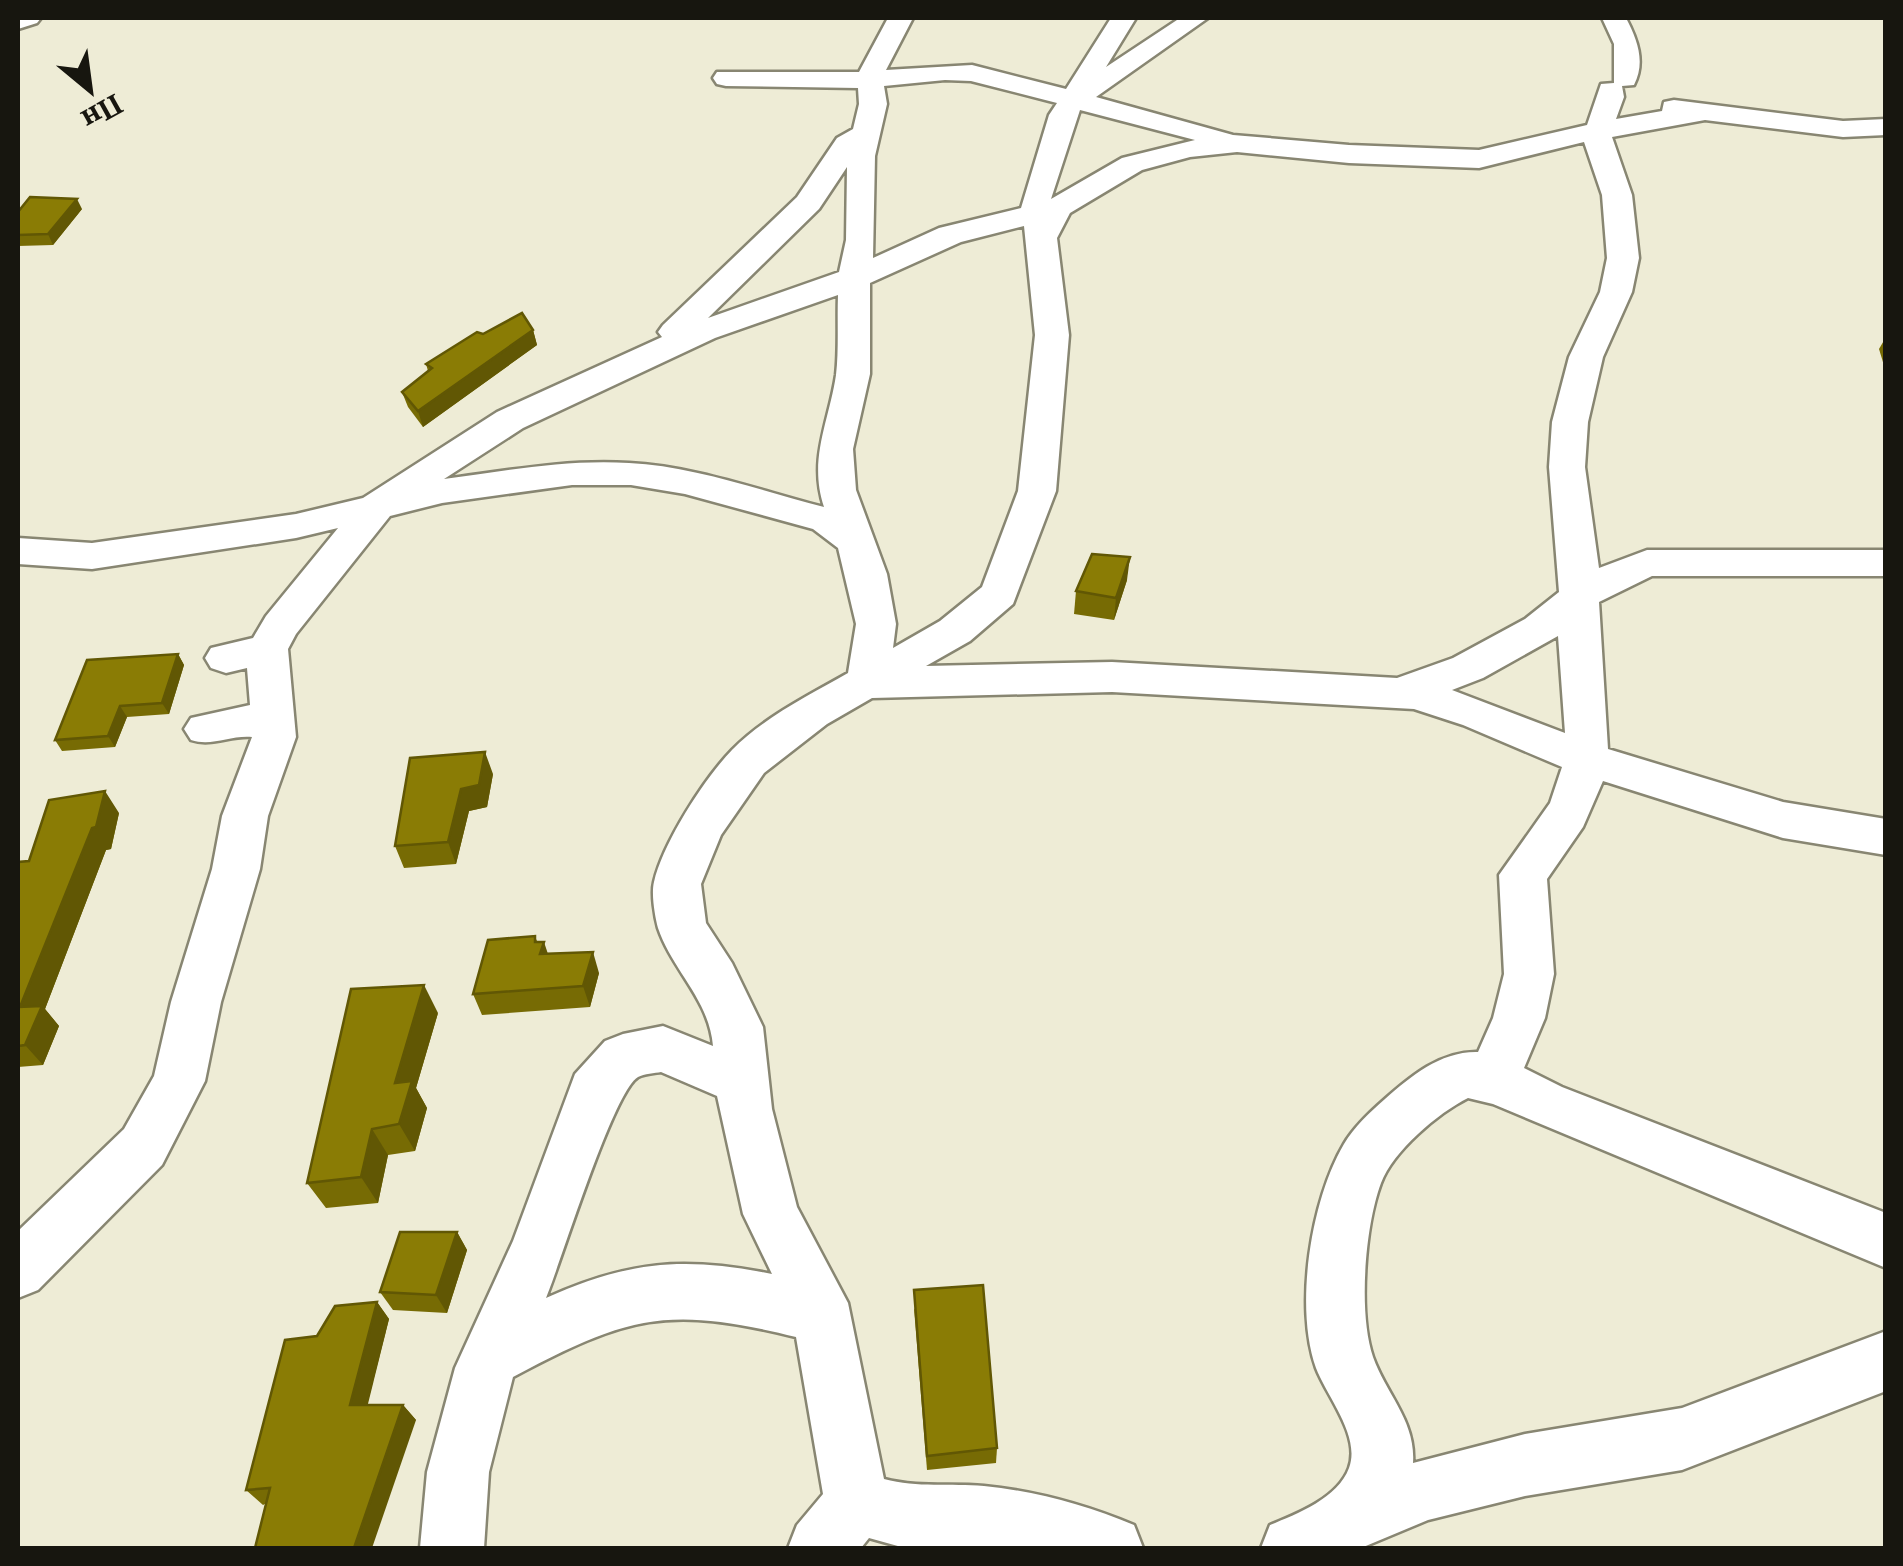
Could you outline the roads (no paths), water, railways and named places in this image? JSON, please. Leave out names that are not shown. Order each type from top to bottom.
[{"type":"street","points":[[18,21],[28,18]]},
{"type":"street","points":[[865,681],[876,624],[867,574],[837,490],[835,450],[853,374],[857,297],[854,278],[861,240],[861,156],[873,104],[873,62],[896,29],[918,18]]},
{"type":"street","points":[[1112,1548],[1038,1526],[981,1518],[910,1518],[852,1534],[821,1314],[771,1214],[745,1109],[737,1027],[714,978],[682,927],[677,884],[701,828],[748,761],[812,713],[955,631],[998,594],[1037,490],[1043,446],[1052,334],[1045,220],[1035,203],[1052,146],[1064,114],[1076,99],[1196,18]]},
{"type":"street","points":[[1614,18],[1627,44]]},
{"type":"street","points":[[1492,1081],[1518,1018],[1529,974],[1523,875],[1558,830],[1578,792],[1586,758],[1579,567],[1569,504],[1567,450],[1590,345],[1619,286],[1623,248],[1608,162],[1598,146],[1605,101],[1639,18]]},
{"type":"street","points":[[1076,99],[1086,73],[1127,20]]},
{"type":"street","points":[[726,78],[870,80],[972,73],[1237,142],[1445,159],[1479,159],[1517,150],[1605,101],[1655,96],[1704,112]]},
{"type":"street","points":[[1605,101],[1843,129],[1886,127]]},
{"type":"street","points":[[654,355],[808,203],[847,144],[866,132]]},
{"type":"street","points":[[18,1270],[143,1147],[179,1081],[196,1002],[236,868],[245,816],[274,738],[267,649],[280,626],[377,506],[510,420],[728,322],[854,278],[950,235],[1045,220],[1132,164],[1190,148],[1237,142]]},
{"type":"street","points":[[18,551],[92,556],[296,526],[442,491],[572,474],[631,474],[686,482],[826,520],[856,542]]},
{"type":"street","points":[[1399,692],[1468,668],[1539,630],[1594,585],[1648,563],[1886,563]]},
{"type":"street","points":[[226,658],[267,649]]},
{"type":"street","points":[[865,681],[1112,677],[1399,692],[1478,714],[1586,758],[1783,820],[1886,837]]},
{"type":"street","points":[[206,729],[234,719],[258,720],[274,727]]},
{"type":"street","points":[[452,1548],[458,1472],[490,1357],[539,1247],[594,1091],[622,1057],[663,1048],[742,1082]]},
{"type":"street","points":[[1319,1536],[1368,1497],[1383,1462],[1375,1420],[1345,1364],[1336,1289],[1344,1220],[1362,1164],[1400,1120],[1454,1076],[1481,1075],[1886,1241]]},
{"type":"street","points":[[490,1357],[569,1316],[634,1294],[704,1292],[764,1300],[821,1314]]},
{"type":"street","points":[[1319,1536],[1427,1490],[1509,1469],[1682,1439],[1886,1361]]}]
